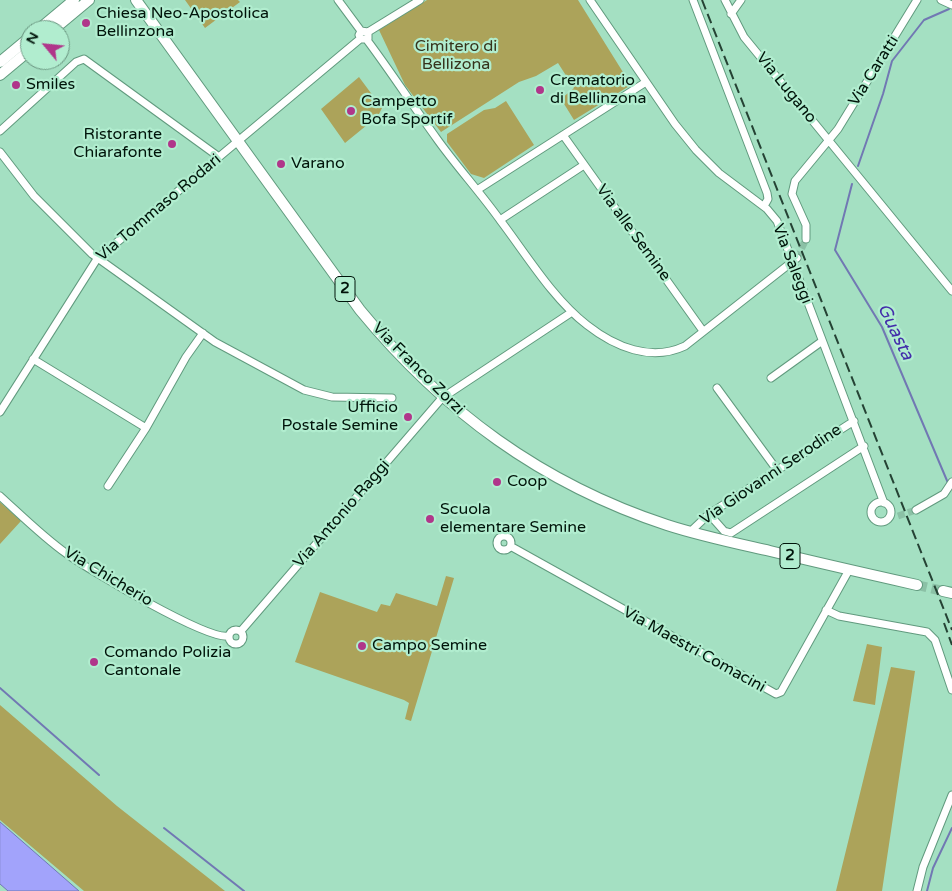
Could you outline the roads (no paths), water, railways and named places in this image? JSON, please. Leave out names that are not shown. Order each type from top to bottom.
[{"type":"main road","points":[[50,20],[74,0]]},
{"type":"main road","points":[[65,20],[89,0]]},
{"type":"main road","name":"Via Franco Zorzi","points":[[136,0],[354,303],[397,353],[442,398],[494,438],[542,470],[611,504],[690,532],[917,585]]},
{"type":"main road","points":[[0,62],[20,45]]},
{"type":"main road","points":[[0,75],[20,58]]},
{"type":"street","points":[[338,0],[436,138],[572,312],[605,337],[636,350],[654,354],[677,350],[794,260]]},
{"type":"street","name":"Via Tommaso Rodari","points":[[0,412],[98,259],[364,35],[420,0]]},
{"type":"street","points":[[590,0],[646,82],[696,150],[724,177],[764,206]]},
{"type":"street","name":"Via Saleggi","points":[[692,0],[767,194],[768,199],[764,206],[777,222],[794,260],[821,342],[864,446],[884,503],[891,509],[890,517]]},
{"type":"street","name":"Via Lugano","points":[[725,0],[744,37],[952,291]]},
{"type":"street","points":[[731,14],[741,0]]},
{"type":"street","name":"Via Caratti","points":[[806,239],[806,225],[793,197],[793,186],[799,175],[829,141],[894,40],[917,0]]},
{"type":"street","points":[[940,0],[952,5]]},
{"type":"street","points":[[0,131],[82,59],[92,63],[219,157]]},
{"type":"street","points":[[477,190],[646,82]]},
{"type":"street","name":"Via alle Semine","points":[[564,135],[584,166],[703,331]]},
{"type":"street","points":[[0,152],[34,196],[66,231],[98,259],[203,333],[241,357],[304,390],[332,397],[392,398]]},
{"type":"street","points":[[500,220],[584,166]]},
{"type":"street","name":"Via Antonio Raggi","points":[[241,631],[442,398],[572,312]]},
{"type":"street","points":[[108,486],[146,428],[189,352],[203,333]]},
{"type":"street","points":[[771,378],[821,342]]},
{"type":"street","points":[[33,359],[146,428]]},
{"type":"street","points":[[717,388],[777,470]]},
{"type":"street","name":"Via Giovanni Serodine","points":[[690,532],[709,514],[854,421]]},
{"type":"street","points":[[709,514],[724,531],[731,533],[864,446]]},
{"type":"street","points":[[916,510],[944,494],[952,482]]},
{"type":"street","name":"Via Chicherio","points":[[0,496],[60,548],[82,564],[183,619],[218,636],[229,636]]},
{"type":"street","points":[[884,503],[878,503],[873,507],[872,516],[876,521],[882,522],[890,517],[898,516]]},
{"type":"street","name":"Via Maestri Comacini","points":[[512,547],[776,694],[781,692],[849,570]]},
{"type":"street","points":[[826,610],[839,616],[922,630],[932,636],[952,690]]},
{"type":"street","points":[[235,630],[241,631],[243,640],[238,644],[232,642],[229,636],[235,630]]},
{"type":"street","points":[[917,891],[923,867],[952,795]]},
{"type":"water","points":[[0,822],[79,891],[8,891],[0,884]]},
{"type":"waterway","name":"Guasta","points":[[858,166],[883,94],[892,61],[924,20],[949,9]]},
{"type":"waterway","name":"Guasta","points":[[852,184],[835,250],[882,327],[948,483]]},
{"type":"waterway","points":[[0,688],[99,775]]},
{"type":"waterway","points":[[164,828],[244,891]]},
{"type":"waterway","name":"Guasta","points":[[927,891],[933,868],[952,828]]},
{"type":"tunnel","points":[[797,258],[806,239]]},
{"type":"tunnel","points":[[898,516],[916,510]]},
{"type":"tunnel","points":[[917,585],[943,591]]},
{"type":"railway","points":[[702,0],[952,630]]},
{"type":"railway","points":[[944,623],[952,645]]},
{"type":"place","name":"Chiesa Neo-Apostolica Bellinzona","points":[[86,23]]},
{"type":"place","name":"Smiles","points":[[16,85]]},
{"type":"place","name":"Crematorio di Bellinzona","points":[[540,90]]},
{"type":"place","name":"Campetto Bofa Sportif","points":[[351,111]]},
{"type":"place","name":"Ristorante Chiarafonte","points":[[172,144]]},
{"type":"place","name":"Varano","points":[[281,164]]},
{"type":"place","name":"Ufficio Postale Semine","points":[[408,417]]},
{"type":"place","name":"Coop","points":[[497,482]]},
{"type":"place","name":"Scuola elementare Semine","points":[[430,519]]},
{"type":"place","name":"Campo Semine","points":[[362,646]]},
{"type":"place","name":"Comando Polizia Cantonale","points":[[94,662]]},
{"type":"park label","name":"Cimitero di Bellizona","points":[[456,56]]}]
